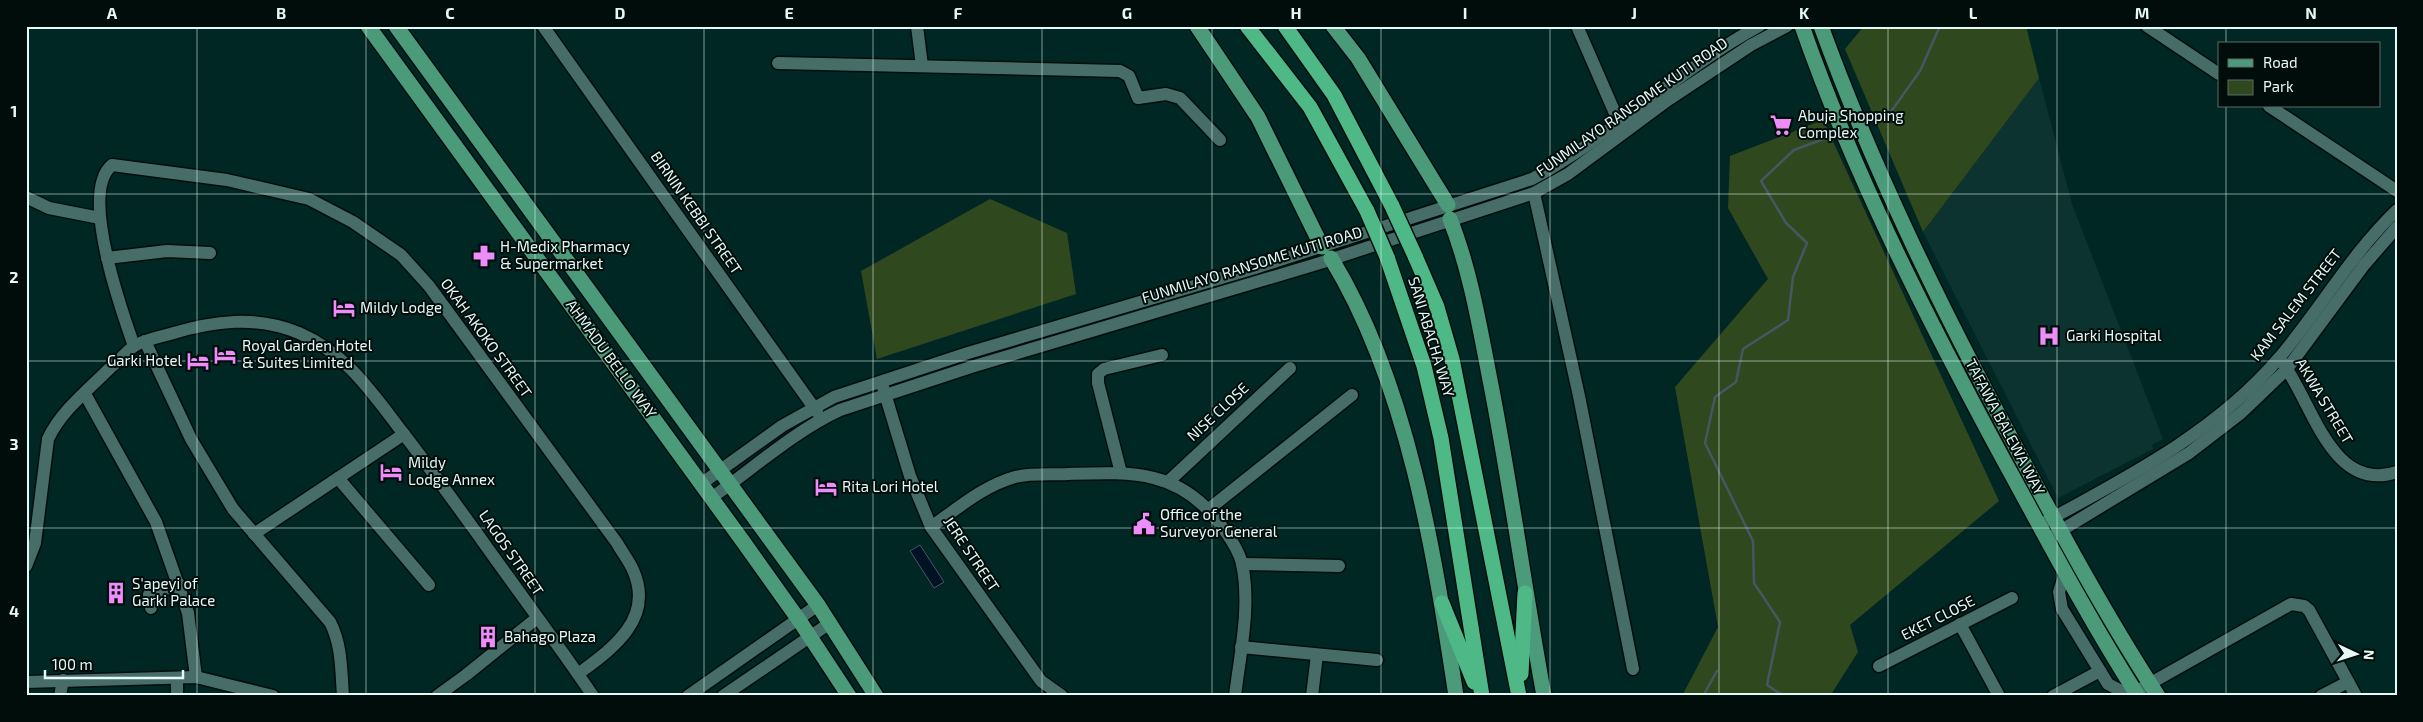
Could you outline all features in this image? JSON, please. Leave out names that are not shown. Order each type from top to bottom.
[{"type":"highway","name":"SANI ABACHA WAY","points":[[1247,26],[1310,107],[1367,211],[1387,257],[1424,366],[1441,438],[1481,696]]},
{"type":"highway","name":"SANI ABACHA WAY","points":[[1285,26],[1334,95],[1392,206],[1437,307],[1452,359],[1519,696]]},
{"type":"highway","points":[[1519,696],[1525,593]]},
{"type":"highway","points":[[1442,602],[1481,696]]},
{"type":"main road","name":"AHMADU BELLO WAY","points":[[368,26],[799,620],[848,696]]},
{"type":"main road","name":"AHMADU BELLO WAY","points":[[396,26],[818,605],[876,696]]},
{"type":"main road","points":[[1197,26],[1258,117],[1326,252],[1349,287],[1363,316],[1391,393],[1415,475],[1442,602],[1456,696]]},
{"type":"main road","points":[[1333,26],[1358,58],[1449,212],[1459,242],[1479,321],[1502,444],[1525,593],[1544,696]]},
{"type":"main road","name":"TAFAWA BALEWA WAY","points":[[1802,26],[1854,156],[1939,342],[2042,532],[2136,694]]},
{"type":"main road","name":"TAFAWA BALEWA WAY","points":[[1821,26],[1847,97],[1914,249],[1968,357],[2060,532],[2104,609],[2154,689]]},
{"type":"street","points":[[917,26],[922,66]]},
{"type":"street","points":[[1577,26],[1621,126]]},
{"type":"street","name":"FUNMILAYO RANSOME KUTI ROAD","points":[[1449,212],[1534,193],[1568,174],[1621,126],[1694,66],[1759,26]]},
{"type":"street","name":"FUNMILAYO RANSOME KUTI ROAD","points":[[711,498],[820,419],[885,393],[1449,212],[1532,179],[1668,100],[1751,45],[1787,26]]},
{"type":"street","points":[[2147,26],[2218,73]]},
{"type":"street","name":"BIRNIN KEBBI STREET","points":[[544,27],[814,407],[820,419]]},
{"type":"street","points":[[778,62],[1120,71],[1129,76],[1138,98],[1166,94],[1180,98],[1220,140]]},
{"type":"street","points":[[2272,108],[2397,191]]},
{"type":"street","name":"OKAH AKOKO STREET","points":[[100,218],[106,170],[112,165],[121,166],[227,180],[299,196],[353,222],[401,255],[429,286],[617,543],[633,571],[637,598],[632,625],[620,641],[578,674]]},
{"type":"street","points":[[1534,193],[1579,396],[1633,669]]},
{"type":"street","points":[[26,197],[49,208],[100,218],[107,258],[117,296],[140,344],[191,439],[234,509],[330,622],[338,636],[343,696]]},
{"type":"street","name":"KAM SALEM STREET","points":[[2042,532],[2053,518],[2184,442],[2233,404],[2278,358],[2351,262],[2397,210]]},
{"type":"street","name":"KAM SALEM STREET","points":[[2042,532],[2060,532],[2189,453],[2240,413],[2287,369],[2364,265],[2397,227]]},
{"type":"street","points":[[107,258],[166,252],[210,253]]},
{"type":"street","name":"FUNMILAYO RANSOME KUTI ROAD","points":[[701,484],[782,426],[814,407],[880,380],[1326,252]]},
{"type":"street","name":"LAGOS STREET","points":[[28,560],[35,543],[48,439],[55,424],[84,394],[140,344],[202,325],[222,322],[250,322],[273,325],[298,333],[324,347],[346,363],[364,382],[404,434],[593,696]]},
{"type":"street","points":[[1121,473],[1098,383],[1098,374],[1104,369],[1162,355]]},
{"type":"street","name":"AKWA STREET","points":[[2278,358],[2287,369],[2330,446],[2342,461],[2356,471],[2373,476],[2397,472]]},
{"type":"street","name":"NISE CLOSE","points":[[1169,481],[1290,368]]},
{"type":"street","name":"JERE STREET","points":[[880,380],[910,476],[931,527],[1041,681],[1062,696]]},
{"type":"street","points":[[84,394],[156,522],[188,613],[196,677]]},
{"type":"street","points":[[1209,509],[1352,395]]},
{"type":"street","points":[[254,534],[404,434]]},
{"type":"street","points":[[931,527],[984,490],[1017,476],[1121,473],[1169,481],[1183,488],[1209,509],[1228,536],[1242,564],[1244,598],[1235,696]]},
{"type":"street","points":[[338,478],[429,586]]},
{"type":"street","points":[[1242,564],[1339,566]]},
{"type":"street","points":[[2065,573],[2059,592],[2062,609],[2108,684],[2116,690],[2136,694],[2154,689],[2291,604],[2297,604],[2309,610],[2356,696]]},
{"type":"street","points":[[151,608],[150,595],[179,584]]},
{"type":"street","name":"EKET CLOSE","points":[[1879,666],[2012,598]]},
{"type":"street","points":[[688,696],[818,605]]},
{"type":"street","points":[[437,696],[466,676],[537,618]]},
{"type":"street","points":[[723,696],[830,623]]},
{"type":"street","points":[[1960,624],[1999,696]]},
{"type":"street","points":[[1241,647],[1377,660]]},
{"type":"street","points":[[1312,696],[1317,655]]},
{"type":"street","points":[[2053,696],[2100,671]]},
{"type":"street","points":[[26,682],[196,677],[227,690],[273,696]]},
{"type":"street","points":[[176,678],[177,696]]},
{"type":"street","points":[[60,696],[63,680]]},
{"type":"street","points":[[2321,696],[2348,682]]},
{"type":"shaded area","name":"Garki Hospital","points":[[2039,78],[2072,204],[2163,439],[2152,445],[2153,449],[2058,498],[1923,232]]},
{"type":"shaded area","points":[[920,545],[944,582],[934,588],[910,551]]},
{"type":"green space","points":[[1864,26],[2026,26],[2039,78],[1923,232],[1845,49]]},
{"type":"green space","points":[[1823,120],[1999,501],[1850,625],[1858,652],[1830,696],[1682,696],[1718,627],[1675,387],[1768,279],[1728,208],[1730,156]]},
{"type":"green space","points":[[990,199],[1067,233],[1076,294],[877,359],[861,271]]},
{"type":"waterway","points":[[1863,123],[1890,113],[1920,71],[1940,26]]},
{"type":"waterway","points":[[1784,696],[1767,685],[1780,622],[1754,583],[1753,541],[1705,443],[1715,397],[1736,382],[1743,349],[1788,320],[1793,277],[1807,243],[1786,223],[1761,181],[1794,150],[1837,134]]},
{"type":"waterway","points":[[1703,696],[1717,671]]},
{"type":"place","name":"Abuja Shopping Complex","points":[[1781,125]]},
{"type":"place","name":"H-Medix Pharmacy & Supermarket","points":[[484,256]]},
{"type":"place","name":"Mildy Lodge","points":[[344,308]]},
{"type":"place","name":"Garki Hospital","points":[[2049,336]]},
{"type":"place","name":"Royal Garden Hotel & Suites Limited","points":[[225,355]]},
{"type":"place","name":"Garki Hotel","points":[[198,361]]},
{"type":"place","name":"Mildy Lodge Annex","points":[[391,472]]},
{"type":"place","name":"Rita Lori Hotel","points":[[826,487]]},
{"type":"place","name":"Office of the Surveyor General","points":[[1144,524]]},
{"type":"place","name":"S'apeyi of Garki Palace","points":[[116,593]]},
{"type":"place","name":"Bahago Plaza","points":[[488,637]]}]
